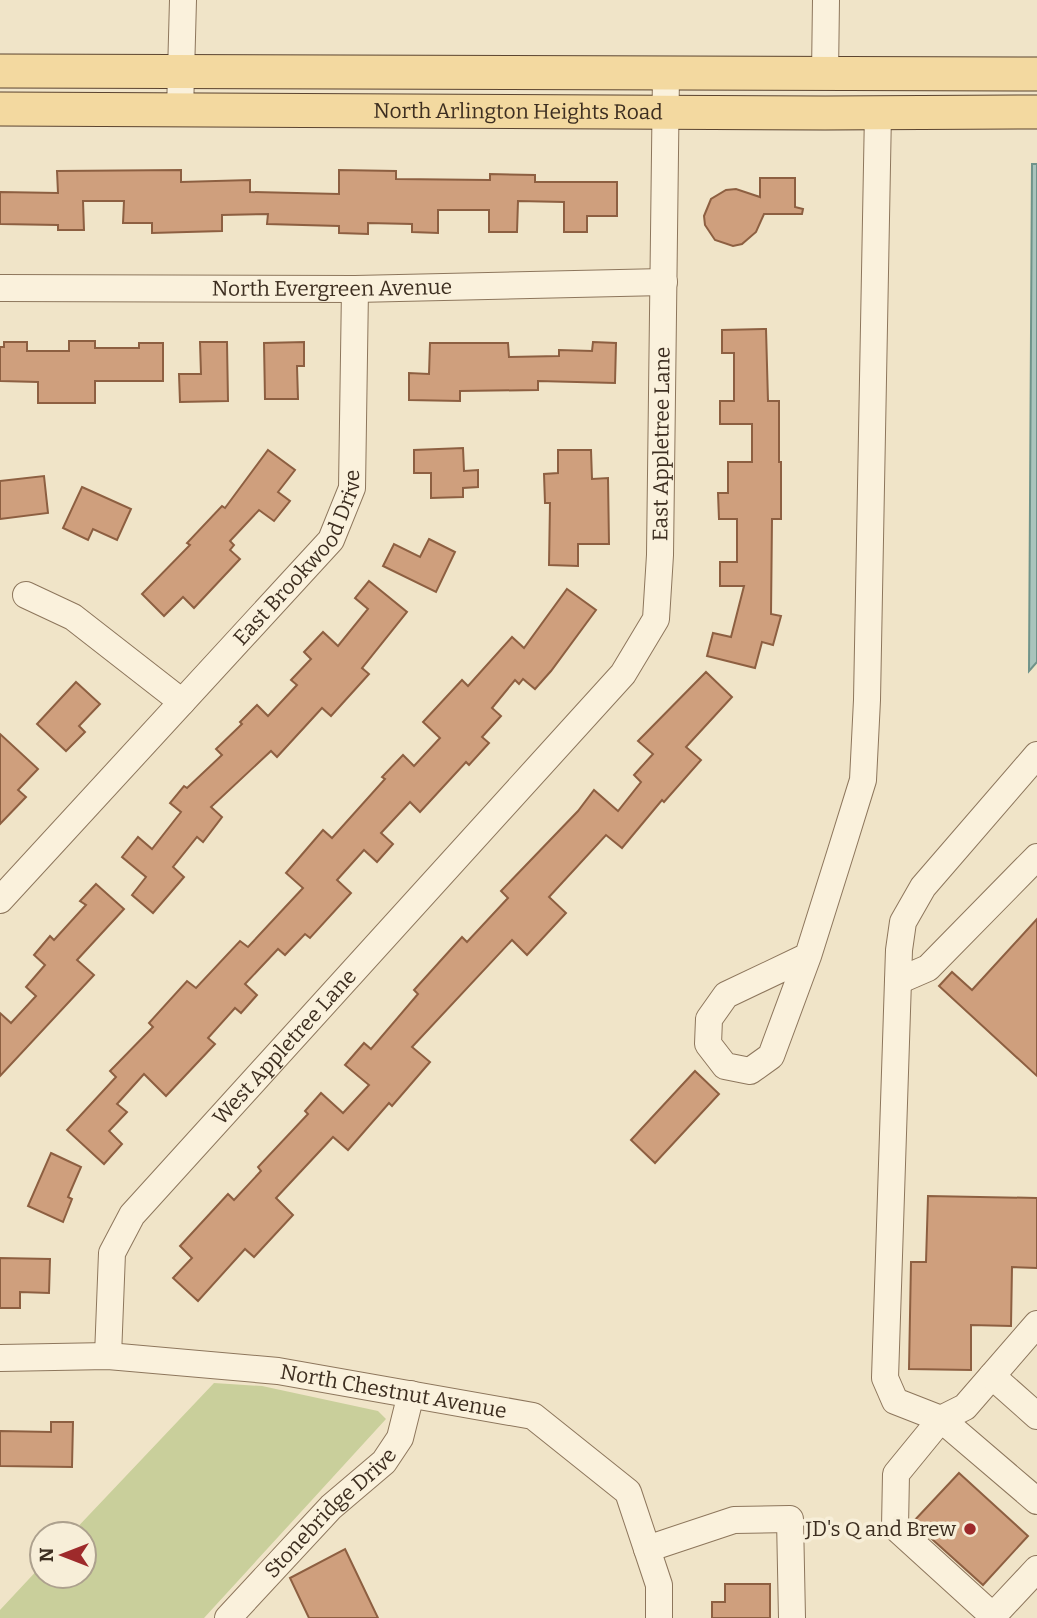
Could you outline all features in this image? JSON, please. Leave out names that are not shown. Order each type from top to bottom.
[{"type":"main road","name":"North Arlington Heights Road","points":[[0,71],[1037,74]]},
{"type":"main road","name":"North Arlington Heights Road","points":[[0,109],[1037,112]]},
{"type":"street","points":[[180,111],[183,0]]},
{"type":"street","points":[[825,74],[826,0]]},
{"type":"street","name":"East Appletree Lane","points":[[533,770],[622,674],[656,619],[660,541],[666,73]]},
{"type":"street","points":[[808,956],[726,995],[709,1019],[708,1044],[725,1066],[750,1070],[771,1056],[808,956],[863,780],[867,700],[878,112]]},
{"type":"street","name":"North Evergreen Avenue","points":[[0,288],[355,289],[664,282]]},
{"type":"street","name":"East Brookwood Drive","points":[[0,900],[331,540],[352,488],[355,289]]},
{"type":"street","points":[[26,594],[73,617],[182,702]]},
{"type":"street","points":[[1037,755],[923,887],[903,922],[898,981],[885,1378],[895,1401],[941,1419],[1037,1501]]},
{"type":"street","name":"West Appletree Lane","points":[[108,1356],[112,1253],[132,1215],[533,770]]},
{"type":"street","points":[[898,981],[928,968],[1037,857]]},
{"type":"street","points":[[1037,1324],[965,1407],[941,1419],[896,1475],[895,1527],[993,1616],[1037,1569]]},
{"type":"street","name":"North Chestnut Avenue","points":[[0,1358],[108,1356],[278,1371],[533,1416],[628,1492],[659,1585],[659,1618]]},
{"type":"street","points":[[992,1376],[1037,1416]]},
{"type":"street","name":"Stonebridge Drive","points":[[228,1618],[331,1507],[384,1462],[400,1438],[411,1394]]},
{"type":"street","points":[[647,1549],[733,1520],[790,1519],[792,1618]]},
{"type":"green space","points":[[214,1383],[262,1386],[378,1411],[386,1419],[204,1618],[0,1618],[0,1610],[28,1580],[28,1590],[98,1590],[98,1520],[84,1520]]},
{"type":"water","points":[[1032,164],[1037,164],[1037,662],[1029,671]]},
{"type":"building","points":[[181,170],[181,182],[250,180],[250,192],[339,194],[339,170],[396,171],[396,179],[490,180],[490,174],[535,175],[535,182],[617,182],[617,216],[587,216],[587,232],[564,232],[564,202],[518,201],[517,232],[489,232],[489,210],[438,210],[438,233],[412,232],[412,224],[368,223],[368,234],[339,233],[339,226],[267,224],[268,214],[222,215],[222,231],[152,233],[152,223],[123,223],[124,201],[83,201],[84,230],[58,230],[58,225],[0,224],[0,192],[58,193],[57,171]]},
{"type":"building","points":[[760,178],[795,178],[795,207],[803,209],[802,214],[764,214],[756,232],[742,244],[733,246],[715,240],[705,225],[704,216],[711,199],[726,190],[736,189],[760,197]]},
{"type":"building","points":[[766,329],[768,401],[779,401],[781,462],[781,519],[772,519],[771,614],[781,616],[773,645],[762,642],[755,668],[707,656],[713,633],[731,637],[744,586],[720,586],[720,562],[737,562],[737,519],[719,519],[718,493],[728,493],[728,462],[752,462],[752,424],[720,424],[720,401],[734,401],[734,353],[722,353],[722,330]]},
{"type":"building","points":[[69,341],[95,341],[95,348],[139,348],[139,343],[163,343],[163,381],[95,381],[95,403],[38,403],[38,382],[0,381],[0,347],[4,347],[4,342],[27,342],[27,351],[69,351]]},
{"type":"building","points":[[200,342],[227,342],[228,401],[180,402],[179,374],[201,374]]},
{"type":"building","points":[[304,342],[304,366],[297,366],[298,399],[265,399],[264,343]]},
{"type":"building","points":[[593,342],[616,343],[615,383],[538,381],[538,390],[460,391],[460,401],[409,400],[409,373],[429,374],[430,343],[508,343],[509,357],[559,356],[559,350],[592,351]]},
{"type":"building","points":[[463,448],[464,471],[478,470],[478,487],[463,488],[463,497],[431,498],[431,473],[414,473],[414,450]]},
{"type":"building","points":[[268,450],[295,470],[278,492],[290,501],[274,521],[259,510],[230,541],[234,545],[230,550],[240,559],[194,608],[183,597],[164,616],[142,594],[190,545],[187,543],[222,506],[225,508]]},
{"type":"building","points":[[558,450],[591,450],[592,479],[608,478],[609,544],[578,544],[578,566],[549,565],[550,503],[545,503],[544,474],[558,473]]},
{"type":"building","points":[[44,476],[48,513],[0,519],[0,481]]},
{"type":"building","points":[[82,487],[131,509],[117,540],[93,529],[88,540],[63,528]]},
{"type":"building","points":[[429,539],[455,552],[436,592],[383,566],[394,544],[420,557]]},
{"type":"building","points":[[369,581],[407,612],[362,668],[369,674],[331,716],[322,708],[277,757],[271,751],[211,807],[222,817],[203,842],[197,837],[173,867],[184,877],[153,913],[132,895],[146,877],[122,857],[138,837],[152,849],[181,812],[170,803],[184,786],[187,788],[222,755],[216,749],[257,705],[268,716],[297,685],[291,680],[311,659],[304,652],[323,632],[338,646],[368,609],[355,598]]},
{"type":"building","points":[[567,589],[596,610],[551,671],[535,689],[523,679],[519,684],[515,680],[492,708],[501,716],[482,737],[489,743],[469,765],[466,762],[420,812],[410,802],[381,833],[393,844],[377,862],[364,850],[337,880],[351,893],[310,938],[305,934],[285,955],[278,949],[245,984],[257,995],[241,1013],[235,1008],[208,1038],[215,1044],[166,1096],[144,1074],[117,1104],[127,1112],[109,1131],[122,1144],[104,1164],[67,1130],[116,1077],[110,1071],[153,1027],[149,1023],[187,981],[196,988],[240,941],[248,947],[303,888],[286,873],[323,830],[332,838],[403,755],[414,766],[440,738],[423,722],[462,680],[468,686],[512,637],[524,648]]},
{"type":"building","points":[[706,672],[732,697],[686,747],[701,760],[664,802],[662,800],[622,848],[606,835],[549,897],[566,913],[527,955],[512,940],[412,1047],[430,1062],[392,1106],[389,1103],[348,1150],[333,1137],[276,1198],[293,1215],[254,1257],[245,1249],[198,1301],[173,1278],[192,1258],[180,1246],[228,1194],[234,1200],[261,1171],[258,1167],[308,1114],[305,1111],[321,1093],[343,1113],[369,1085],[345,1065],[364,1043],[371,1049],[418,994],[414,990],[462,937],[467,942],[508,898],[501,891],[578,811],[594,790],[618,811],[641,782],[634,775],[653,754],[638,741]]},
{"type":"building","points":[[76,682],[100,704],[79,726],[85,732],[66,751],[37,724]]},
{"type":"building","points":[[0,734],[38,769],[18,790],[26,797],[0,824]]},
{"type":"building","points":[[96,884],[124,909],[77,960],[94,975],[0,1076],[0,1013],[11,1023],[36,996],[26,987],[45,965],[34,955],[50,936],[54,940],[86,905],[80,901]]},
{"type":"building","points":[[1037,919],[1037,1076],[939,986],[952,972],[972,990]]},
{"type":"building","points":[[695,1071],[719,1094],[655,1163],[631,1140]]},
{"type":"building","points":[[51,1153],[81,1167],[68,1197],[72,1199],[63,1222],[28,1206]]},
{"type":"building","points":[[928,1196],[1037,1198],[1037,1268],[1012,1267],[1011,1326],[971,1325],[971,1370],[909,1369],[911,1262],[926,1262]]},
{"type":"building","points":[[0,1258],[50,1259],[49,1293],[20,1292],[20,1308],[0,1308]]},
{"type":"building","points":[[51,1422],[73,1422],[72,1467],[0,1466],[0,1431],[51,1432]]},
{"type":"building","name":"JD's Q and Brew","points":[[959,1473],[1028,1536],[983,1585],[913,1522]]},
{"type":"building","points":[[345,1549],[378,1618],[309,1618],[290,1578]]},
{"type":"building","points":[[725,1584],[770,1584],[770,1618],[712,1618],[712,1602],[725,1602]]},
{"type":"place","name":"JD's Q and Brew","points":[[970,1529]]}]
